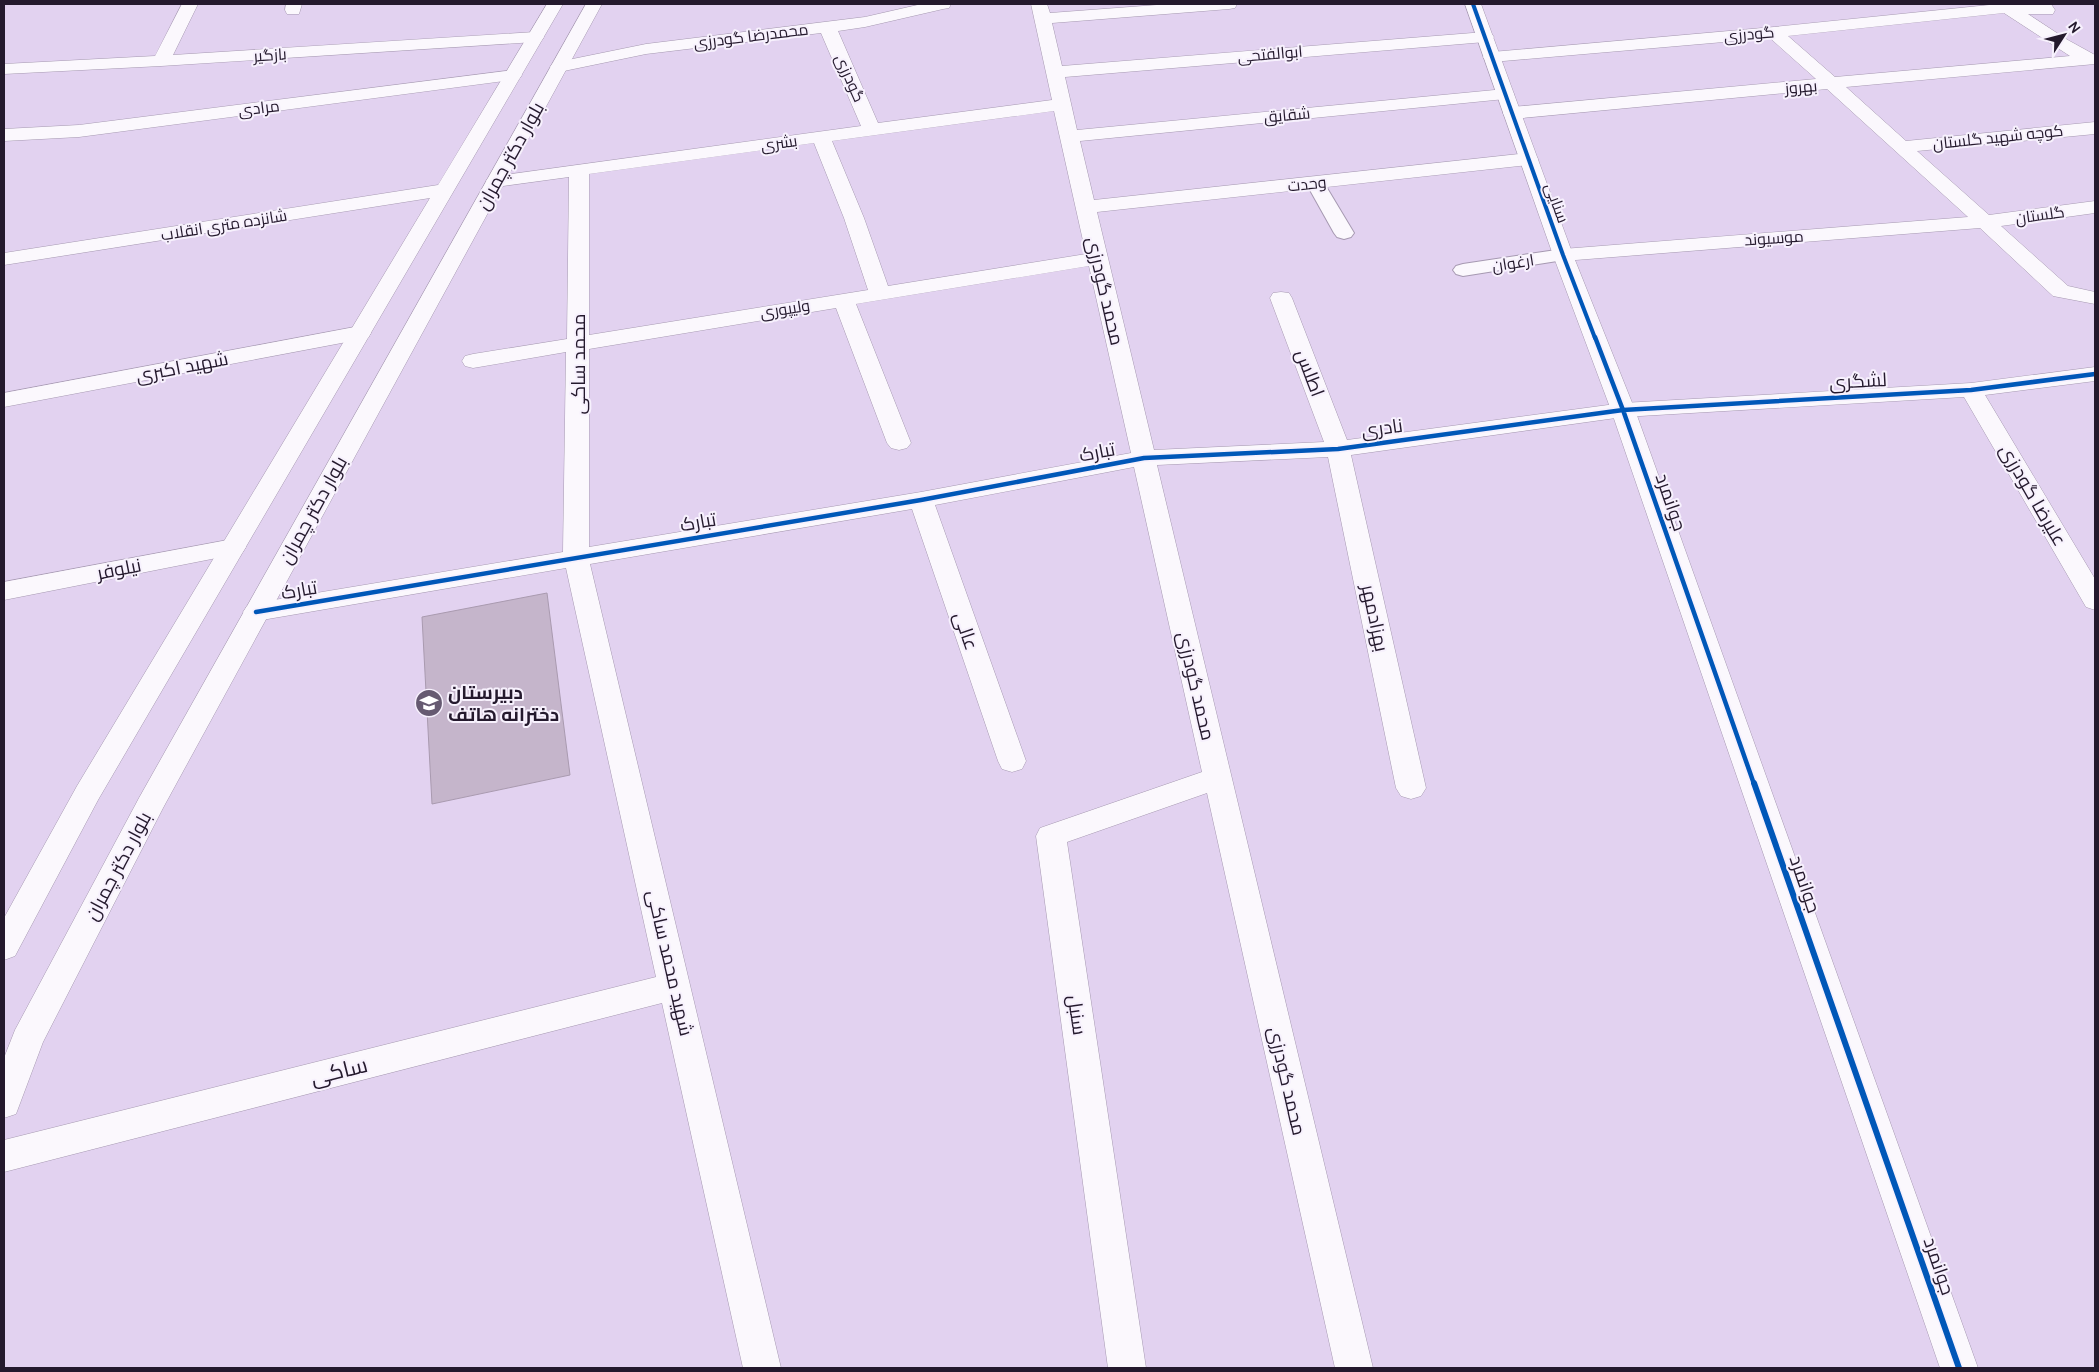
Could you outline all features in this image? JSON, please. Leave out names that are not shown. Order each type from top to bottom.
[{"type":"street","points":[[161,61],[190,4]]},
{"type":"street","name":"بلوار دکتر چمران","points":[[6,939],[87,794],[555,4]]},
{"type":"street","name":"بلوار دکتر چمران","points":[[4,1104],[27,1040],[149,806],[594,4]]},
{"type":"street","name":"محمدرضا گودرزی","points":[[559,67],[646,49],[865,22],[943,4]]},
{"type":"street","points":[[1041,12],[1229,4]]},
{"type":"street","name":"سنایی","points":[[1473,4],[1563,255],[1623,410]]},
{"type":"street","name":"گودرزی","points":[[1492,57],[1774,32],[2007,8],[2047,10],[2042,4]]},
{"type":"street","points":[[2007,8],[2060,43],[2092,60]]},
{"type":"street","name":"محمد گودرزی","points":[[1041,12],[1354,1368]]},
{"type":"street","name":"گودرزی","points":[[827,26],[872,130]]},
{"type":"street","points":[[1774,32],[2061,291],[2095,298]]},
{"type":"street","name":"بازگیر","points":[[4,69],[535,37]]},
{"type":"street","name":"ابوالفتحی","points":[[1055,72],[1485,37]]},
{"type":"street","name":"بهروز","points":[[1508,104],[1832,84],[2092,60]]},
{"type":"street","name":"مرادی","points":[[4,135],[79,131],[513,76]]},
{"type":"street","name":"بشری","points":[[496,181],[1063,104]]},
{"type":"street","name":"شقایق","points":[[1070,136],[1508,104]]},
{"type":"street","name":"کوچه شهید گلستان","points":[[1902,147],[2095,128]]},
{"type":"street","points":[[821,137],[854,218],[880,294]]},
{"type":"street","name":"وحدت","points":[[1086,206],[1528,159]]},
{"type":"street","name":"محمد ساکی","points":[[576,558],[579,170]]},
{"type":"street","name":"شانزده متری انقلاب","points":[[4,259],[445,190]]},
{"type":"street","name":"گلستان","points":[[1985,222],[2095,207]]},
{"type":"street","name":"موسیوند","points":[[1563,255],[1985,222]]},
{"type":"street","name":"ولیپوری","points":[[473,361],[1098,258]]},
{"type":"street","name":"اطلس","points":[[1281,298],[1338,449]]},
{"type":"street","points":[[843,300],[899,443]]},
{"type":"street","name":"شهید اکبری","points":[[4,400],[360,333]]},
{"type":"street","name":"لشگری","points":[[1623,410],[1971,390],[2095,374]]},
{"type":"street","name":"علیرضا گودرزی","points":[[1971,390],[2095,601]]},
{"type":"street","name":"نادری","points":[[1144,458],[1338,449],[1623,410]]},
{"type":"street","name":"جوانمرد","points":[[1623,410],[1959,1368]]},
{"type":"street","name":"بهزادمهر","points":[[1338,449],[1411,788]]},
{"type":"street","name":"تبارک","points":[[256,612],[921,500],[1144,458]]},
{"type":"street","name":"عالی","points":[[921,500],[1012,761]]},
{"type":"street","name":"نیلوفر","points":[[4,591],[233,547]]},
{"type":"street","name":"شهید محمد ساکی","points":[[576,558],[762,1368]]},
{"type":"street","name":"سنبل","points":[[1127,1368],[1051,836],[1218,778]]},
{"type":"street","name":"ساکی","points":[[4,1156],[675,986]]},
{"type":"lane","points":[[1315,183],[1344,233]]},
{"type":"lane","name":"ارغوان","points":[[1463,270],[1563,255]]},
{"type":"building","points":[[547,593],[570,775],[432,804],[422,617]]},
{"type":"cycle path","points":[[1473,4],[1563,255],[1623,410],[1959,1368]]},
{"type":"cycle path","points":[[256,612],[921,500],[1144,458],[1338,449],[1623,410],[1971,390],[2095,374]]},
{"type":"place","name":"دبیرستان دخترانه هاتف","points":[[429,703]]}]
